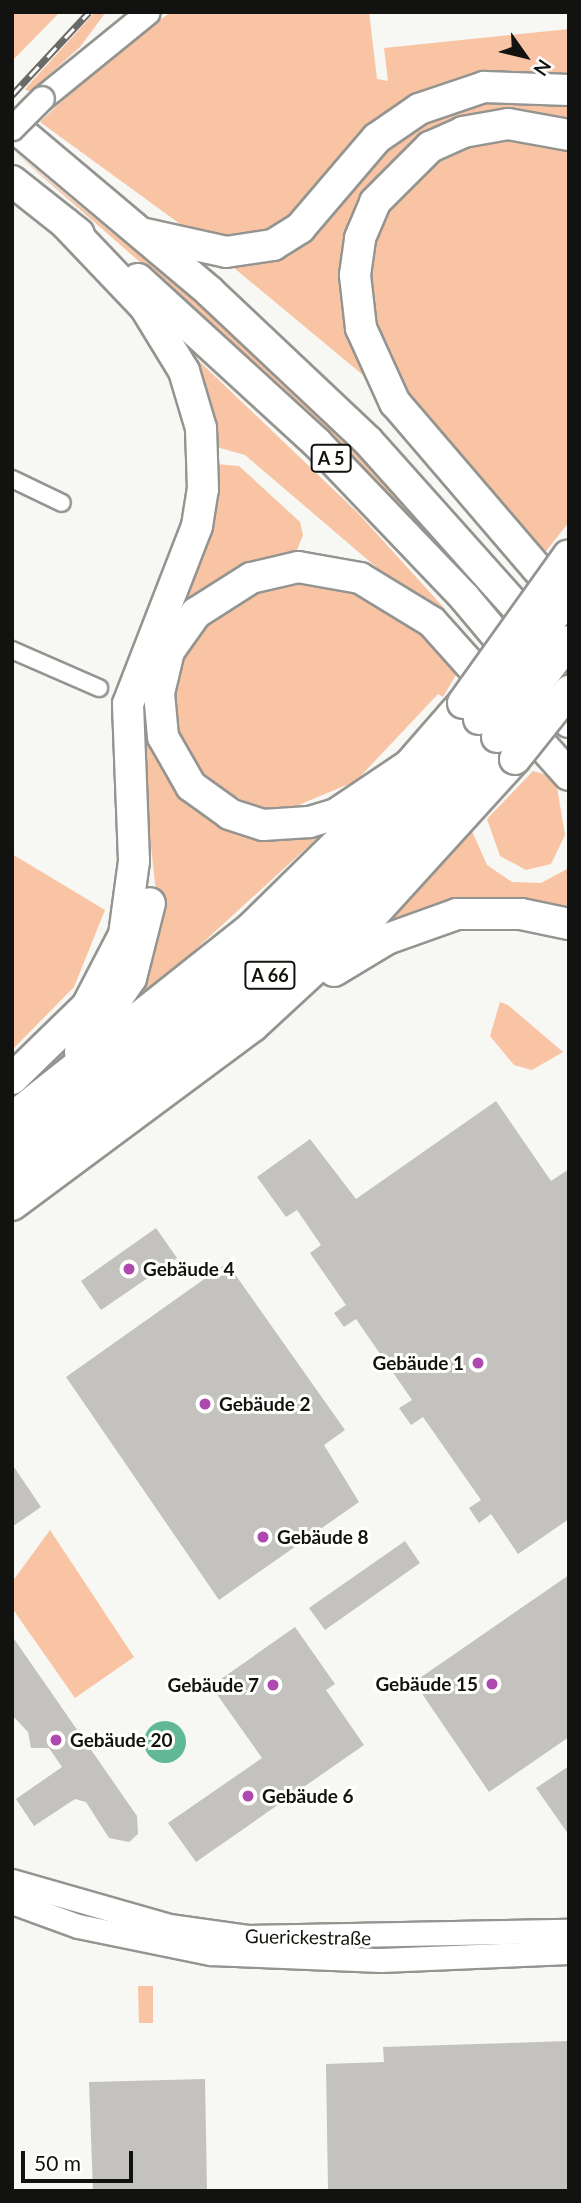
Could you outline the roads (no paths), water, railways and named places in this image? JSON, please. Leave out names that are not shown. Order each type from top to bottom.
[{"type":"highway","points":[[141,233],[226,252],[274,245],[300,229],[377,138],[419,109],[484,87],[569,90]]},
{"type":"highway","points":[[569,135],[509,124],[463,132],[430,147],[375,202],[355,267],[361,328],[395,403],[569,605]]},
{"type":"highway","name":"A 5","points":[[12,126],[255,332],[403,479],[569,666]]},
{"type":"highway","name":"A 5","points":[[12,181],[169,305],[317,443],[465,598],[569,722]]},
{"type":"highway","points":[[12,1079],[87,1006],[118,953],[133,888],[128,704],[197,526],[201,428],[184,371],[158,324],[65,223]]},
{"type":"highway","points":[[403,479],[534,567]]},
{"type":"highway","points":[[253,1026],[372,916],[489,729],[568,555]]},
{"type":"highway","points":[[569,691],[489,729],[415,761],[348,807],[309,822],[264,825],[230,814],[191,786],[163,737],[159,693],[169,651],[196,613],[251,578],[298,567],[360,578],[432,622],[569,775]]},
{"type":"highway","name":"A 66","points":[[12,1180],[305,943],[391,859],[489,729],[569,595]]},
{"type":"highway","name":"A 66","points":[[12,1146],[249,959],[489,729],[569,641]]},
{"type":"highway","points":[[12,1118],[251,928],[415,761]]},
{"type":"highway","points":[[37,1098],[107,1019],[139,959],[150,874],[131,790]]},
{"type":"highway","points":[[12,1205],[253,1026],[369,949],[435,920],[497,912],[569,924]]},
{"type":"main road","points":[[12,126],[42,98],[148,12]]},
{"type":"main road","name":"Guerickestraße","points":[[12,1881],[169,1926],[247,1937],[569,1931]]},
{"type":"main road","name":"Guerickestraße","points":[[12,1902],[78,1926],[211,1953],[381,1960],[569,1952]]},
{"type":"street","points":[[12,479],[62,503]]},
{"type":"street","points":[[12,650],[99,688]]},
{"type":"railway","points":[[12,95],[89,12]]},
{"type":"place","name":"Gebäude 4","points":[[129,1269]]},
{"type":"place","name":"Gebäude 1","points":[[478,1363]]},
{"type":"place","name":"Gebäude 2","points":[[205,1404]]},
{"type":"place","name":"Gebäude 8","points":[[263,1537]]},
{"type":"place","name":"Gebäude 15","points":[[492,1684]]},
{"type":"place","name":"Gebäude 7","points":[[273,1685]]},
{"type":"place","name":"Gebäude 20","points":[[56,1740]]},
{"type":"place","name":"Gebäude 6","points":[[248,1796]]}]
